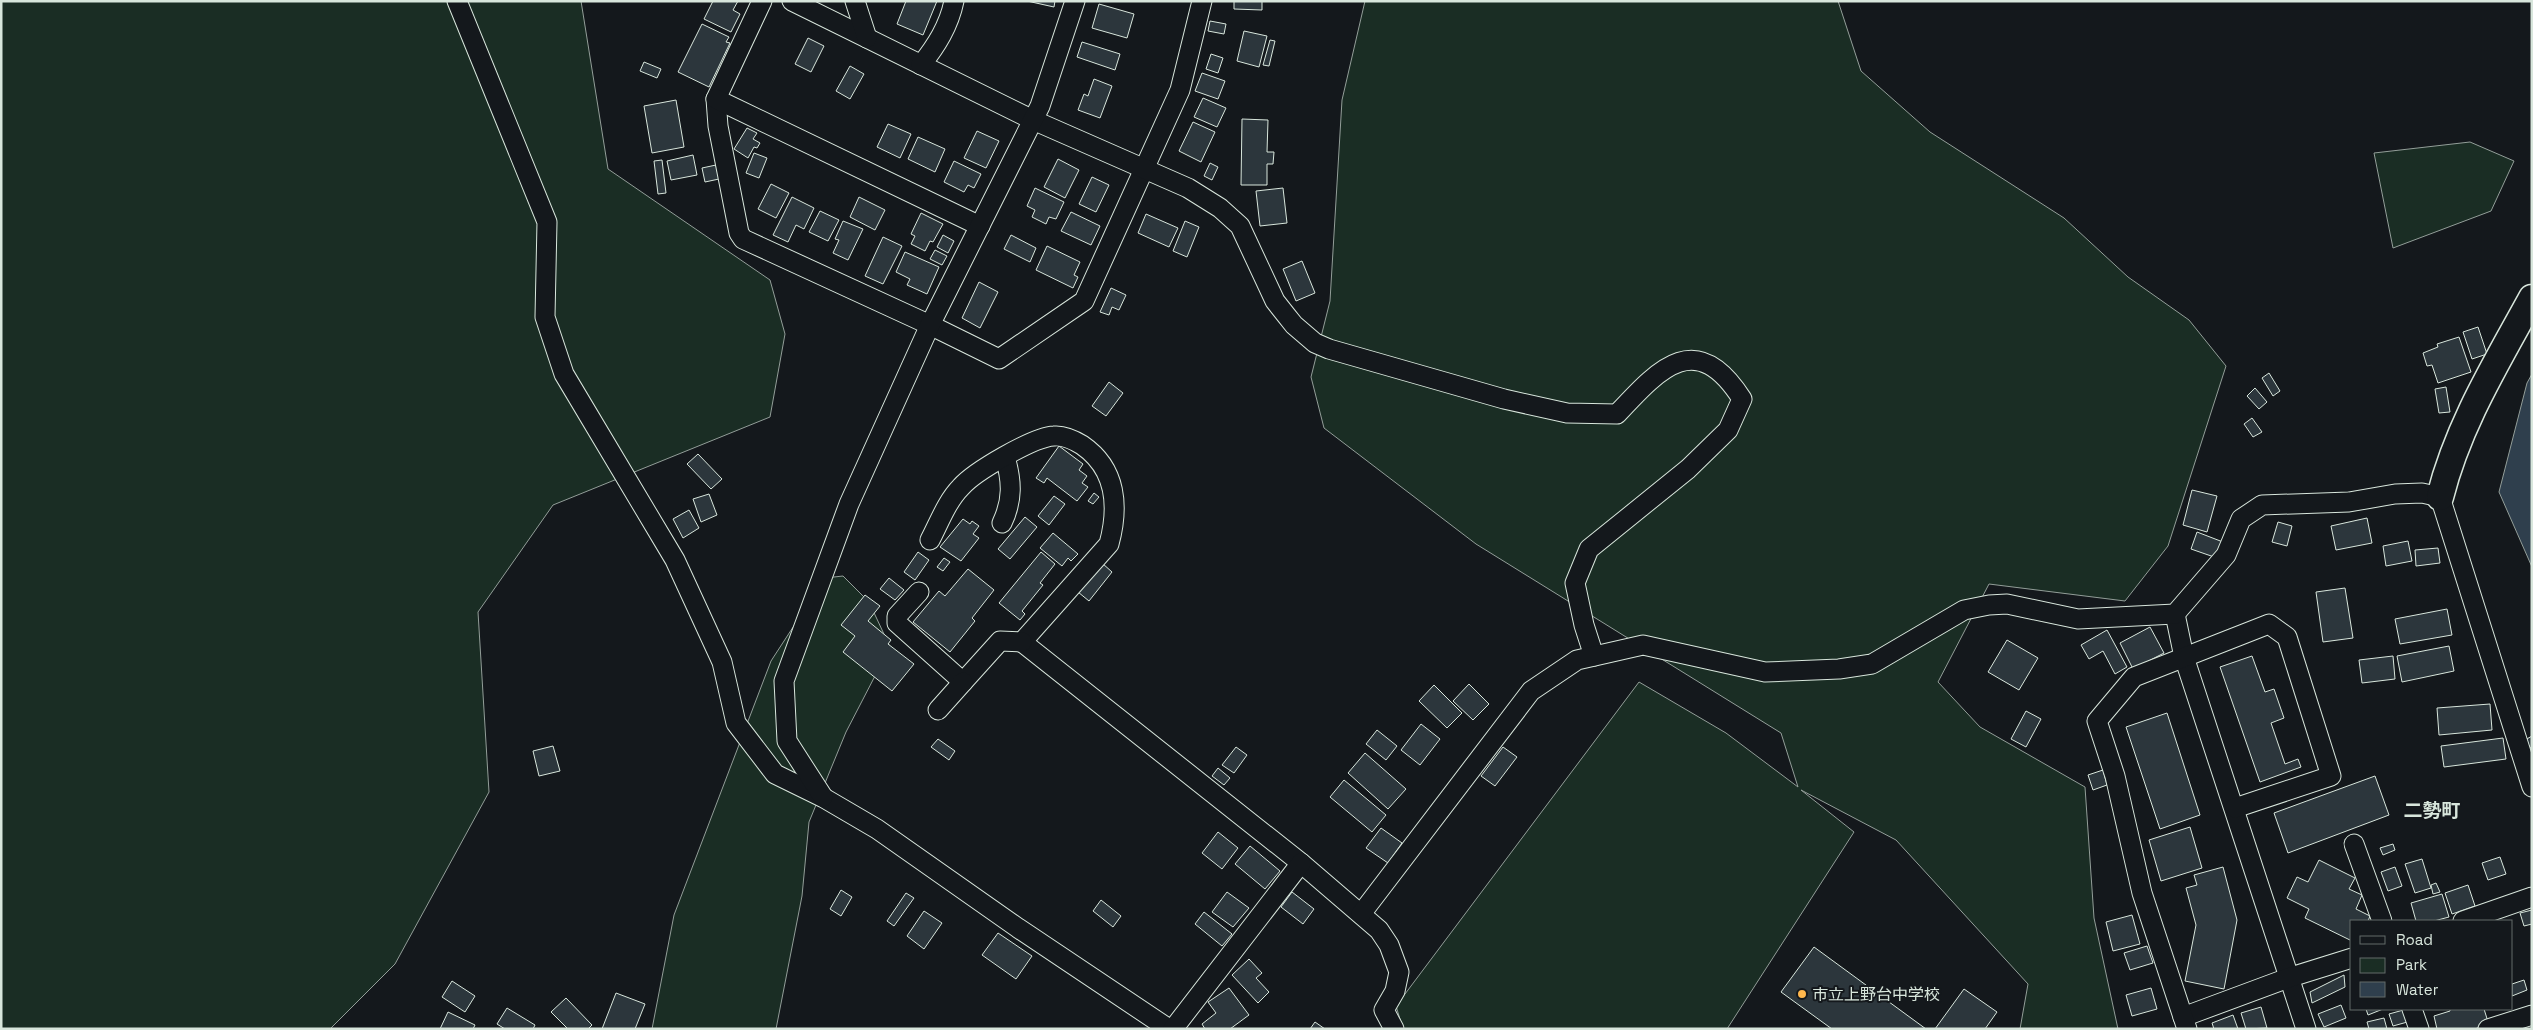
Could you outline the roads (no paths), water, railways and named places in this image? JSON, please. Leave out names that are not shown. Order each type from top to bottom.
[{"type":"street","points":[[457,1],[547,222],[545,317],[564,374],[675,560],[722,662],[736,723],[775,774],[824,798],[877,829],[1018,928],[1171,1029],[1301,863]]},
{"type":"street","points":[[762,1],[716,99],[718,126],[739,233],[743,239],[930,325],[999,360],[1084,301],[1146,169],[1180,90],[1202,1]]},
{"type":"street","points":[[855,1],[868,38]]},
{"type":"street","points":[[921,65],[943,33],[951,15],[954,1]]},
{"type":"street","points":[[824,798],[787,741],[784,681],[849,504],[930,325],[1033,120],[1054,69],[1075,1]]},
{"type":"street","points":[[799,2],[1033,120],[1188,188],[1231,216],[1240,226],[1275,301],[1294,325],[1315,343],[1329,349],[1504,398],[1567,413],[1617,414],[1652,376],[1678,360],[1707,363],[1730,379],[1742,398],[1728,430],[1688,469],[1589,549],[1575,583],[1584,625],[1594,656]]},
{"type":"street","points":[[716,99],[980,226]]},
{"type":"street","points":[[2532,298],[2466,420],[2448,463],[2440,497],[2532,788]]},
{"type":"street","points":[[930,540],[962,486],[1005,457],[1046,437],[1063,436],[1076,442],[1096,457],[1108,472],[1115,504],[1114,525],[1109,544],[1022,642]]},
{"type":"street","points":[[1002,524],[1008,511],[1011,488],[1005,457]]},
{"type":"street","points":[[1361,914],[1531,691],[1577,660],[1644,645],[1765,672],[1839,669],[1872,664],[1964,610],[1989,604],[2007,604],[2078,619],[2175,614],[2226,556],[2242,518],[2262,505],[2349,502],[2395,494],[2422,493],[2440,497]]},
{"type":"street","points":[[919,592],[897,616],[897,624],[963,682]]},
{"type":"street","points":[[2175,614],[2184,657],[2306,1029]]},
{"type":"street","points":[[2235,808],[2331,776],[2287,637],[2269,624],[2134,676],[2097,721],[2114,776],[2142,893],[2185,1023],[2288,978],[2350,959]]},
{"type":"street","points":[[938,710],[1000,641],[1022,642],[1301,863],[1379,930],[1397,965],[1398,982],[1384,1010],[1394,1029]]},
{"type":"street","points":[[2354,844],[2382,920]]},
{"type":"street","points":[[2466,920],[2532,897]]},
{"type":"street","points":[[2412,1010],[2419,1029]]},
{"type":"street","points":[[2488,1029],[2532,1014]]},
{"type":"water","points":[[2532,374],[2532,567],[2499,492],[2527,383]]},
{"type":"place","name":"市立上野台中学校","points":[[1802,994]]},
{"type":"district","name":"二勢町","points":[[2432,810]]}]
